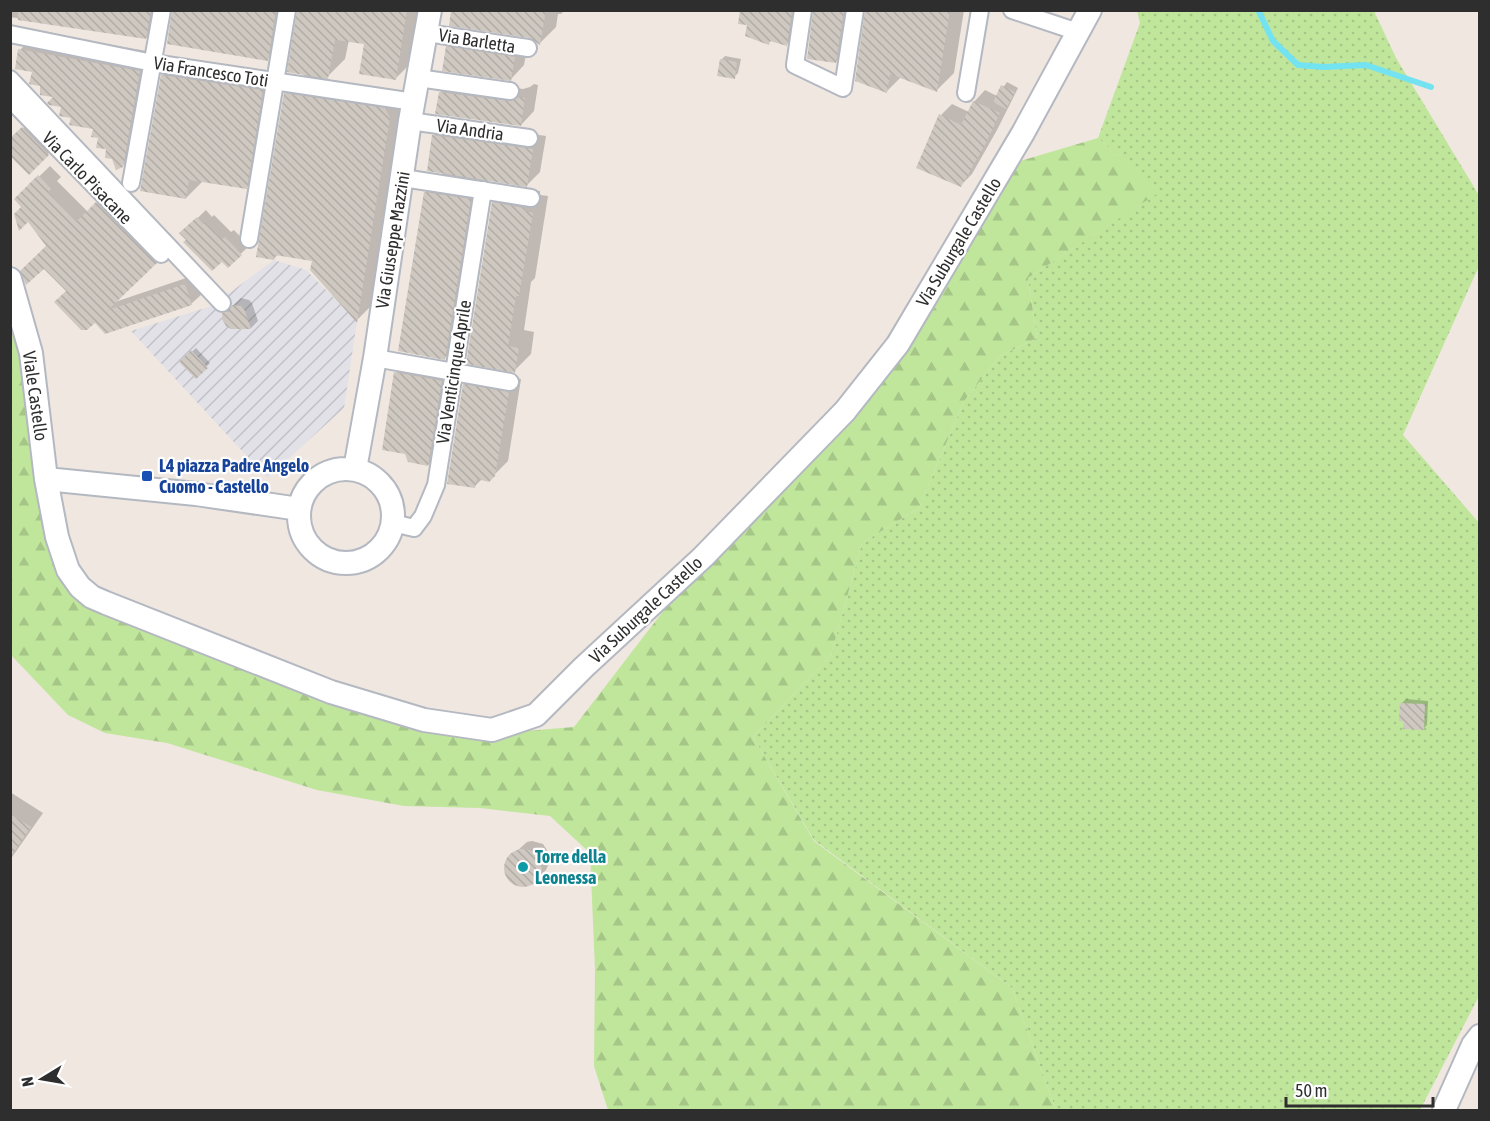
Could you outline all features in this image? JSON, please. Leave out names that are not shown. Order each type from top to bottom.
[{"type":"street","points":[[131,183],[162,10]]},
{"type":"street","points":[[249,239],[287,10]]},
{"type":"street","points":[[803,10],[795,65],[843,88],[855,10]]},
{"type":"street","points":[[966,93],[980,10]]},
{"type":"street","points":[[1012,10],[1078,32]]},
{"type":"street","name":"Via Suburgale Castello","points":[[46,479],[57,537],[69,570],[80,587],[92,597],[331,693],[424,720],[492,730],[536,715],[584,667],[703,557],[845,411],[898,344],[1023,133],[1090,10]]},
{"type":"street","name":"Via Barletta","points":[[429,22],[528,48]]},
{"type":"street","name":"Via Giuseppe Mazzini","points":[[355,469],[375,358],[412,111],[429,22]]},
{"type":"street","name":"Via Francesco Toti","points":[[10,34],[153,63],[276,82],[412,111]]},
{"type":"street","points":[[418,78],[510,91]]},
{"type":"street","points":[[10,79],[222,303]]},
{"type":"street","name":"Via Carlo Pisacane","points":[[10,99],[164,257]]},
{"type":"street","name":"Via Andria","points":[[412,111],[529,138]]},
{"type":"street","points":[[403,178],[531,198]]},
{"type":"street","name":"Via Venticinque Aprile","points":[[393,523],[414,528],[428,505],[435,485],[483,190]]},
{"type":"street","name":"Viale Castello","points":[[10,279],[31,353],[46,479]]},
{"type":"street","points":[[375,358],[510,382]]},
{"type":"street","points":[[340,468],[355,469],[372,476],[385,489],[392,505],[393,523],[388,538],[380,550],[368,559],[354,564],[339,564],[325,559],[312,550],[303,538],[298,524],[298,509],[303,494],[312,482],[325,473],[340,468]]},
{"type":"street","points":[[46,479],[187,493],[298,509]]},
{"type":"street","points":[[1444,1110],[1479,1036]]},
{"type":"shaded area","points":[[274,260],[306,270],[357,321],[344,408],[267,478],[131,331],[212,306]]},
{"type":"green space","points":[[1137,11],[1374,11],[1396,58],[1480,197],[1479,266],[1403,435],[1480,524],[1479,996],[1420,1110],[1056,1110],[1012,988],[814,840],[753,737],[831,655],[862,543],[919,508],[964,401],[1000,356],[1037,338],[1028,278],[1157,193],[1098,138],[1140,23]]},
{"type":"green space","points":[[1098,138],[1158,193],[1028,278],[1037,338],[1000,356],[964,401],[919,508],[862,543],[831,655],[753,737],[814,841],[1012,988],[1056,1110],[608,1110],[594,1066],[595,969],[590,853],[550,816],[480,808],[404,806],[317,790],[167,743],[105,733],[68,715],[11,655],[10,286],[54,538],[90,599],[491,734],[574,727],[671,601],[896,365],[993,169]]},
{"type":"building","points":[[18,10],[151,10],[146,39],[18,20]]},
{"type":"building","points":[[172,10],[276,10],[268,61],[167,44]]},
{"type":"building","points":[[297,10],[407,10],[396,80],[359,74],[364,44],[335,40],[328,79],[287,72]]},
{"type":"building","points":[[451,10],[546,10],[540,45],[530,38],[449,26]]},
{"type":"building","points":[[740,10],[792,10],[787,46],[770,41],[769,45],[745,36],[747,25],[738,24]]},
{"type":"building","points":[[813,10],[844,10],[836,63],[807,59]]},
{"type":"building","points":[[865,10],[950,10],[937,92],[890,74],[887,93],[855,81]]},
{"type":"building","points":[[446,46],[515,57],[511,81],[442,71]]},
{"type":"building","points":[[18,49],[140,71],[123,167],[116,170],[112,159],[105,158],[106,149],[96,148],[98,138],[91,137],[93,129],[69,125],[71,118],[59,116],[61,107],[47,103],[53,97],[40,95],[40,86],[29,84],[32,72],[15,69]]},
{"type":"building","points":[[720,59],[737,62],[735,79],[717,76]]},
{"type":"building","points":[[161,75],[263,90],[247,189],[189,180],[186,199],[140,191]]},
{"type":"building","points":[[1001,85],[1015,92],[1006,109],[993,102]]},
{"type":"building","points":[[439,92],[509,101],[519,97],[525,98],[521,126],[435,114]]},
{"type":"building","points":[[284,93],[385,108],[390,118],[357,323],[310,270],[312,261],[275,255],[274,260],[256,257]]},
{"type":"building","points":[[973,101],[1000,113],[961,187],[916,168],[939,114],[961,125]]},
{"type":"building","points":[[22,127],[49,155],[29,175],[10,156],[10,138]]},
{"type":"building","points":[[432,135],[533,149],[527,187],[427,171]]},
{"type":"building","points":[[38,175],[51,189],[48,192],[76,222],[96,202],[157,263],[108,310],[185,284],[192,305],[105,334],[95,323],[87,330],[81,330],[54,302],[66,291],[44,269],[26,285],[20,271],[46,246],[28,222],[19,231],[14,214],[21,207],[14,199]]},
{"type":"building","points":[[424,192],[471,199],[445,360],[398,351]]},
{"type":"building","points":[[492,202],[524,208],[524,211],[533,213],[508,346],[519,348],[515,373],[466,364]]},
{"type":"building","points":[[197,217],[222,239],[225,237],[242,255],[228,268],[222,262],[212,271],[183,242],[186,240],[179,233]]},
{"type":"building","points":[[232,305],[241,306],[245,311],[251,329],[231,329],[226,326],[222,313],[229,311]]},
{"type":"building","points":[[191,350],[208,368],[196,379],[179,362]]},
{"type":"building","points":[[394,372],[442,381],[428,466],[408,462],[405,454],[382,450]]},
{"type":"building","points":[[463,384],[509,392],[495,476],[489,482],[477,479],[475,488],[447,484]]},
{"type":"building","points":[[1400,703],[1425,704],[1424,730],[1403,729],[1404,722],[1399,721]]},
{"type":"building","points":[[10,814],[31,827],[10,858]]},
{"type":"building","name":"Torre della Leonessa","points":[[523,849],[536,855],[542,868],[536,881],[523,887],[510,881],[504,868],[510,855]]},
{"type":"waterway","points":[[1258,10],[1273,41],[1298,65],[1323,67],[1366,65],[1431,87]]},
{"type":"place","name":"L4 piazza Padre Angelo Cuomo - Castello","points":[[147,476]]},
{"type":"place","name":"Torre della Leonessa","points":[[523,867]]}]
